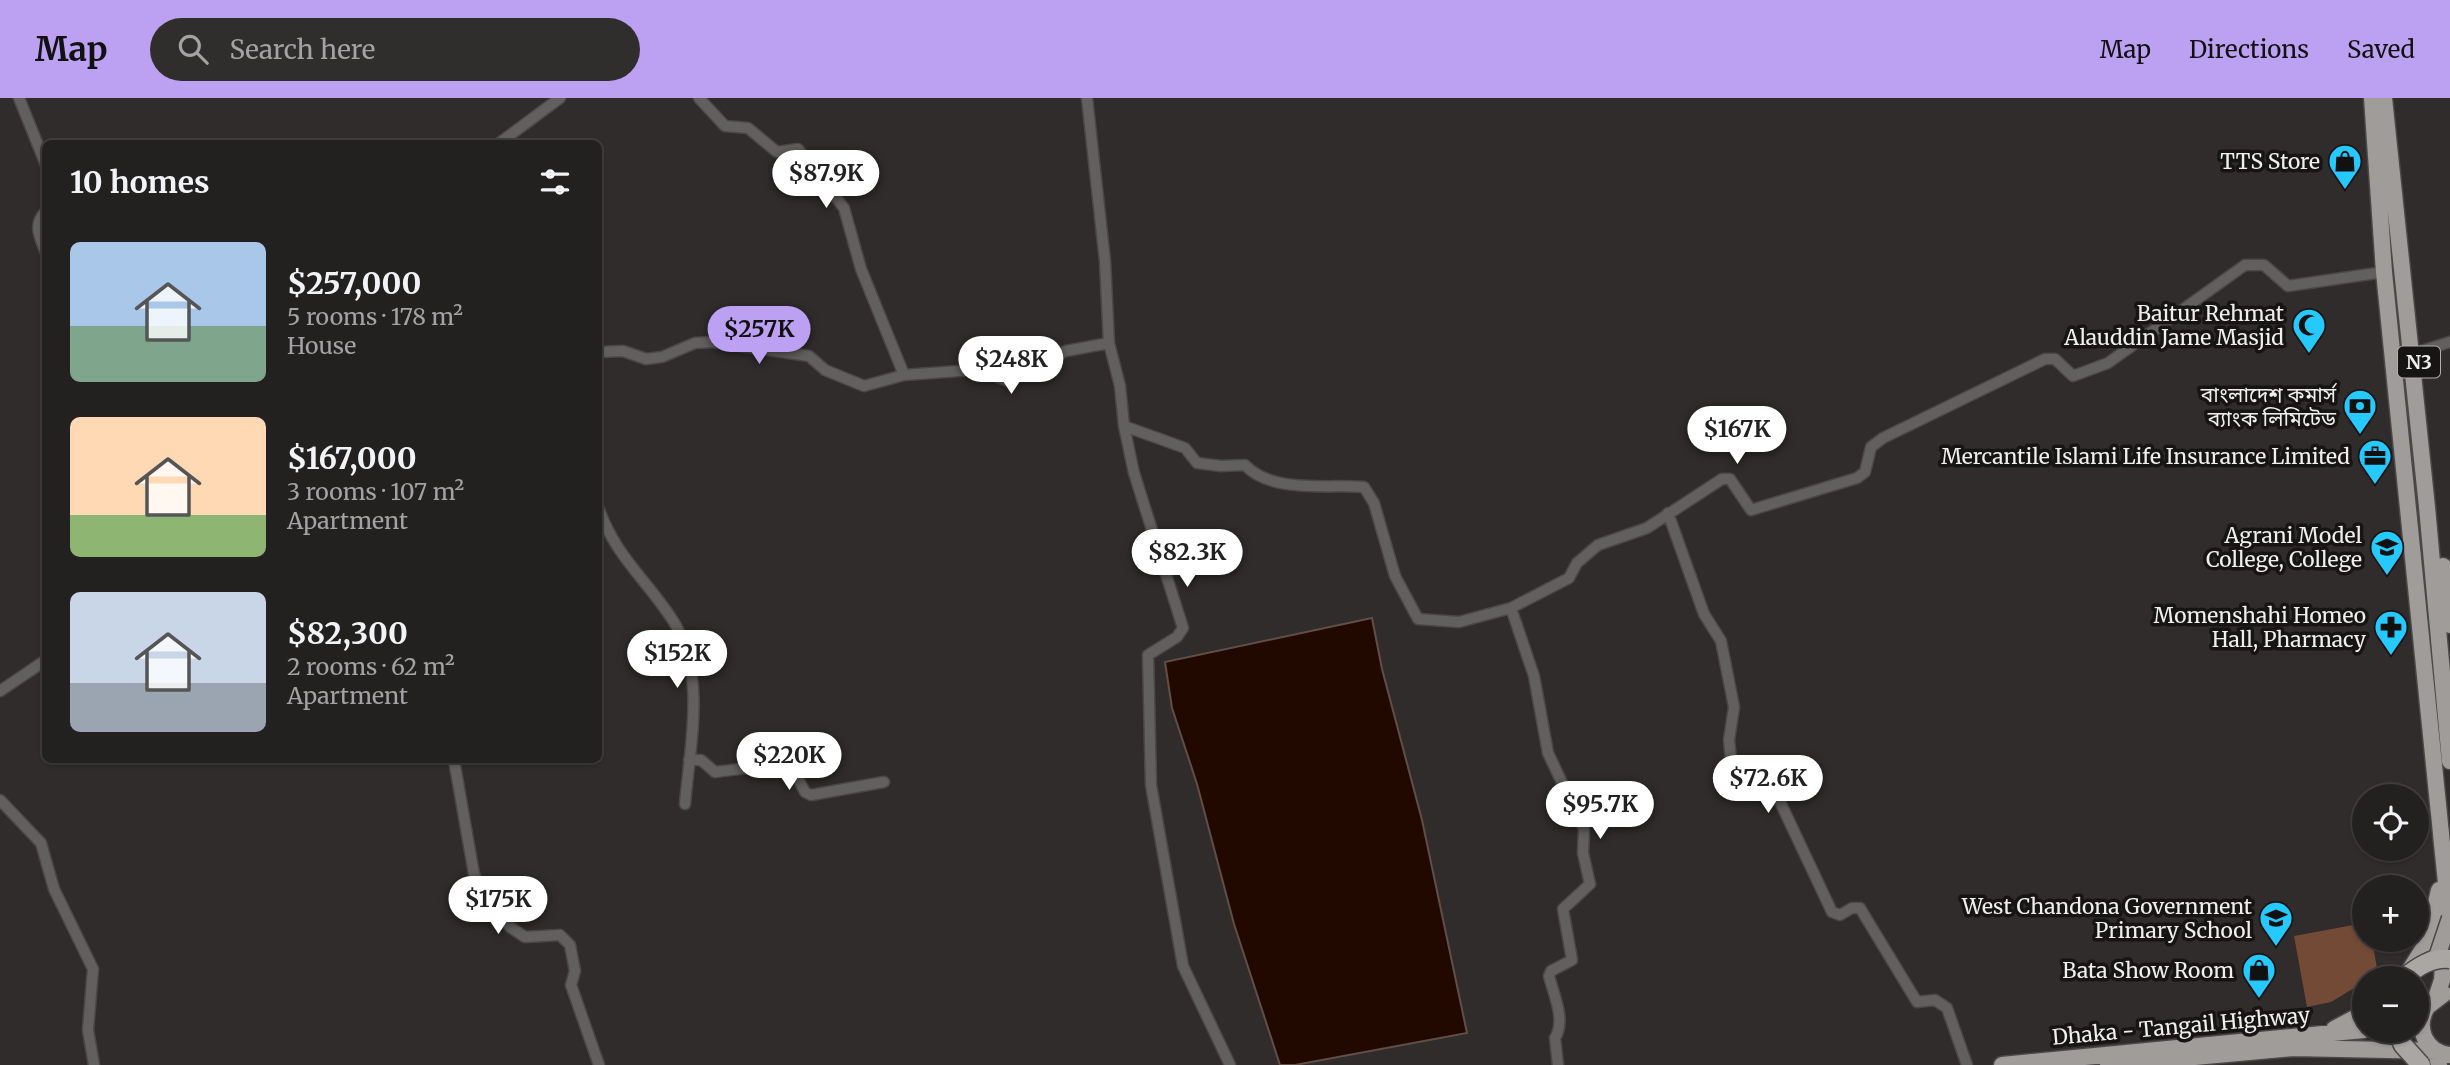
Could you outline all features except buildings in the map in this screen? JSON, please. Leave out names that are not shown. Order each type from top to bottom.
[{"type":"highway","name":"N3","points":[[2372,98],[2384,272],[2444,848],[2446,939],[2443,996],[2429,1007]]},
{"type":"highway","points":[[2384,98],[2427,507],[2450,761]]},
{"type":"highway","name":"N3","points":[[2390,98],[2450,625]]},
{"type":"highway","name":"N3","points":[[2412,966],[2426,944],[2435,914],[2439,865],[2444,848]]},
{"type":"highway","points":[[2420,966],[2437,957],[2450,918]]},
{"type":"highway","points":[[2423,964],[2450,959]]},
{"type":"highway","points":[[2326,1033],[2352,1019]]},
{"type":"highway","name":"Dhaka - Tangail Highway","points":[[2003,1065],[2352,1031]]},
{"type":"highway","points":[[2402,1043],[2421,1065]]},
{"type":"highway","name":"N3","points":[[2429,1043],[2442,1057]]},
{"type":"highway","name":"Dhaka - Tangail Highway","points":[[2108,1065],[2293,1048],[2442,1057]]},
{"type":"street","points":[[19,98],[42,155]]},
{"type":"street","points":[[503,140],[560,98]]},
{"type":"street","points":[[699,98],[725,126],[748,128],[777,152],[797,149],[844,208],[861,269],[904,375]]},
{"type":"street","points":[[1087,98],[1105,261],[1109,342],[1120,386],[1124,426],[1134,473],[1183,628],[1177,637],[1148,655],[1151,785],[1183,966],[1230,1065]]},
{"type":"street","points":[[42,215],[38,219],[37,228],[42,242]]},
{"type":"street","points":[[1124,426],[1185,448],[1197,463],[1221,467],[1245,465],[1252,472],[1272,481],[1364,487],[1374,503],[1395,576],[1419,619],[1459,622],[1511,608],[1569,579],[1577,563],[1598,545],[1640,531],[1722,479],[1730,479],[1751,510],[1765,509],[1857,478],[1866,472],[1871,447],[1883,438],[2045,359],[2054,359],[2073,376],[2108,363],[2245,265],[2264,265],[2288,286],[2384,272]]},
{"type":"street","points":[[602,352],[623,351],[646,359],[662,357],[695,344],[712,342],[809,356],[825,370],[864,386],[904,375],[981,370],[998,380],[1009,381],[1066,351],[1083,345],[1109,342]]},
{"type":"street","points":[[2418,352],[2450,342]]},
{"type":"street","points":[[1668,513],[1704,614],[1721,641],[1734,707],[1729,740],[1731,760],[1740,788],[1769,785],[1774,789],[1832,912],[1840,915],[1852,908],[1860,908],[1917,1002],[1935,1000],[1947,1008],[1967,1065]]},
{"type":"street","points":[[602,518],[618,549],[672,619],[685,645],[693,673],[685,804]]},
{"type":"street","points":[[1511,608],[1534,676],[1548,753],[1584,829],[1583,853],[1590,884],[1563,909],[1573,960],[1551,971],[1549,976],[1561,1021],[1560,1031],[1555,1038],[1558,1065]]},
{"type":"street","points":[[0,691],[42,663]]},
{"type":"street","points":[[689,760],[701,760],[715,772],[761,765],[778,768],[795,774],[805,792],[811,795],[884,782]]},
{"type":"street","points":[[455,763],[474,874],[482,891],[510,927],[525,937],[560,936],[570,945],[575,971],[571,985],[599,1065]]},
{"type":"street","points":[[0,800],[41,843],[54,889],[93,969],[88,1030],[94,1065]]},
{"type":"shaded area","points":[[1372,618],[1382,669],[1422,820],[1467,1033],[1295,1065],[1280,1065],[1234,924],[1197,784],[1172,708],[1165,662]]},
{"type":"shaded area","points":[[2352,925],[2352,952],[2374,952],[2377,966],[2352,966],[2352,989],[2331,1002],[2307,1007],[2294,936]]},
{"type":"place","name":"TTS Store","points":[[2345,191]]},
{"type":"place","name":"Baitur Rehmat Alauddin Jame Masjid","points":[[2309,355]]},
{"type":"place","name":"বাংলাদেশ কমার্স ব্যাংক লিমিটেড","points":[[2360,436]]},
{"type":"place","name":"Mercantile Islami Life Insurance Limited","points":[[2375,486]]},
{"type":"place","name":"Agrani Model College, College","points":[[2387,577]]},
{"type":"place","name":"Momenshahi Homeo Hall, Pharmacy","points":[[2391,657]]},
{"type":"place","name":"West Chandona Government Primary School","points":[[2276,948]]},
{"type":"place","name":"Bata Show Room","points":[[2259,1000]]}]
